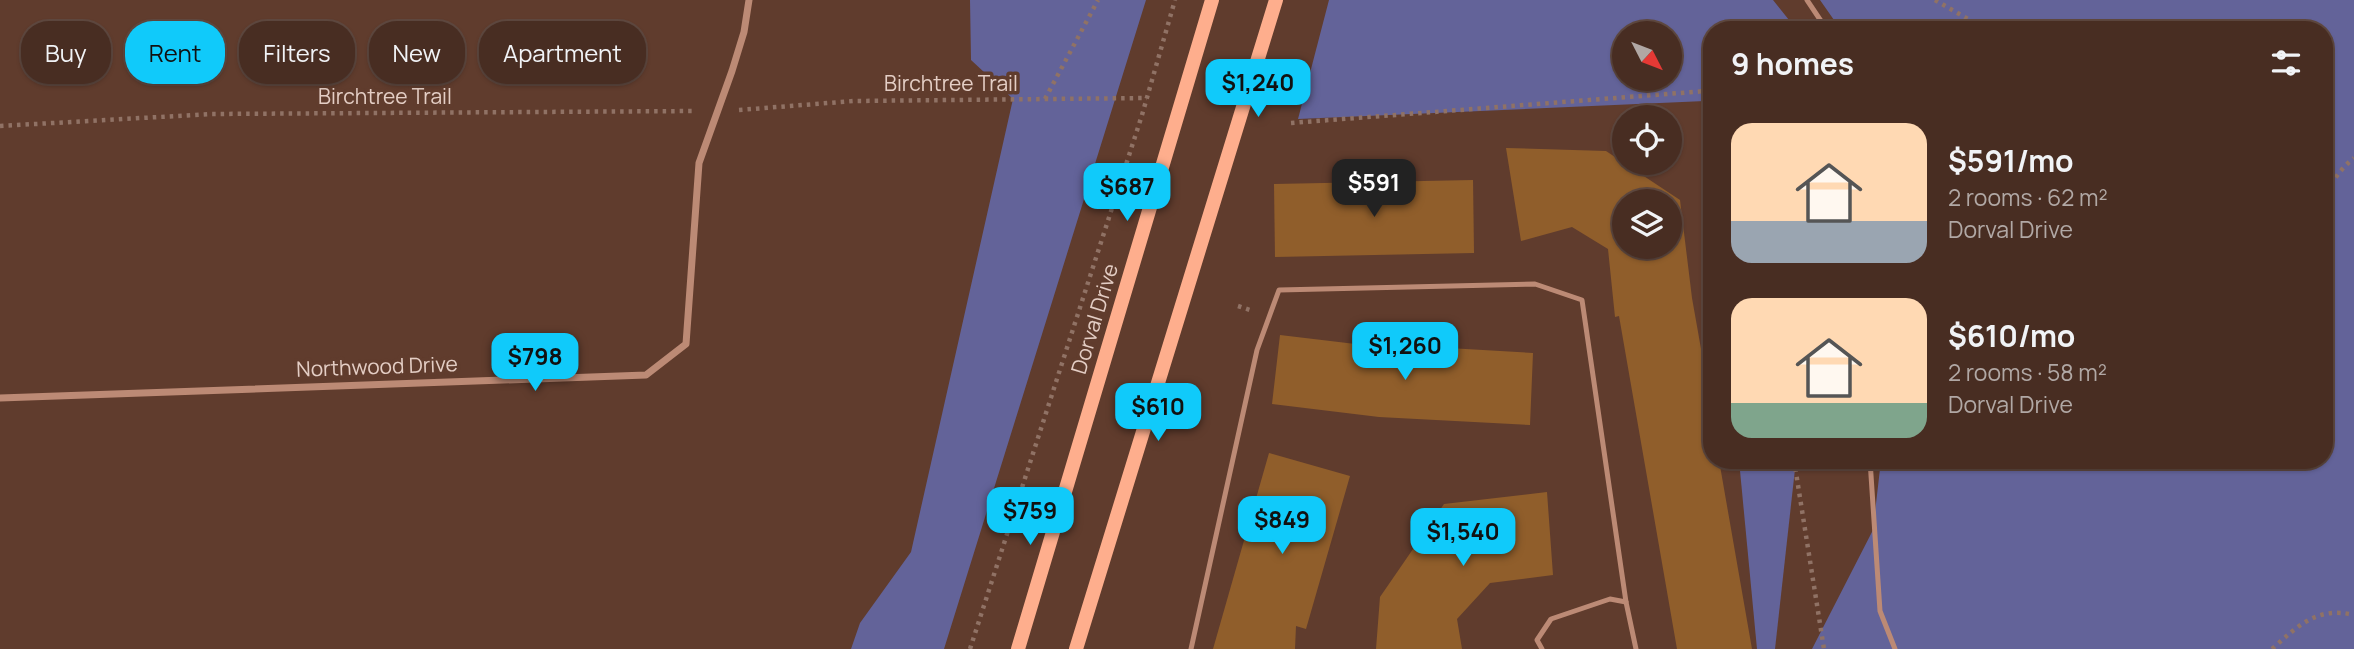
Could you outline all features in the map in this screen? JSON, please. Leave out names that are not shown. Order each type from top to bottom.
[{"type":"main road","name":"Dorval Drive","points":[[1018,649],[1212,0]]},
{"type":"main road","points":[[1076,649],[1276,0]]},
{"type":"street","name":"Northwood Drive","points":[[0,398],[646,374],[686,344],[699,163],[744,32],[749,0]]},
{"type":"lane","points":[[1807,0],[1821,21]]},
{"type":"lane","points":[[1191,649],[1257,349],[1279,290],[1535,284],[1581,300],[1626,602],[1636,649]]},
{"type":"lane","points":[[1871,469],[1880,611],[1895,649]]},
{"type":"lane","points":[[1542,649],[1537,640],[1551,619],[1610,598],[1626,602]]},
{"type":"path","points":[[1045,99],[1098,0]]},
{"type":"path","points":[[970,649],[1147,98],[1175,0]]},
{"type":"path","points":[[1935,0],[1971,21]]},
{"type":"path","points":[[1291,123],[1703,91]]},
{"type":"path","name":"Birchtree Trail","points":[[0,126],[212,114],[718,111],[854,101],[1147,98]]},
{"type":"path","points":[[2333,182],[2354,158]]},
{"type":"path","points":[[1795,469],[1824,649]]},
{"type":"path","points":[[2272,649],[2304,620],[2320,614],[2339,612],[2354,615]]},
{"type":"shaded area","points":[[970,0],[1146,0],[944,649],[851,649],[860,623],[911,552],[1013,99],[971,60]]},
{"type":"shaded area","points":[[1329,0],[1773,0],[1790,21],[1703,21],[1703,101],[1298,119]]},
{"type":"shaded area","points":[[1820,0],[2354,0],[2354,649],[1812,649],[1873,530],[1880,469],[2333,469],[2333,21],[1835,21]]},
{"type":"shaded area","points":[[1740,469],[1795,469],[1775,649],[1757,649]]},
{"type":"building","points":[[1506,148],[1606,151],[1612,155],[1612,175],[1642,175],[1663,189],[1612,189],[1612,259],[1682,259],[1682,216],[1703,360],[1703,469],[1721,469],[1752,649],[1677,649],[1619,316],[1615,317],[1608,249],[1572,227],[1521,241]]},
{"type":"building","points":[[1473,180],[1474,253],[1275,257],[1274,184]]},
{"type":"building","points":[[1280,335],[1414,351],[1414,346],[1533,353],[1530,425],[1379,417],[1272,404]]},
{"type":"building","points":[[1269,453],[1350,476],[1306,629],[1296,626],[1295,649],[1213,649]]},
{"type":"building","points":[[1547,492],[1553,575],[1490,583],[1457,619],[1462,649],[1376,649],[1380,597],[1444,504]]}]
